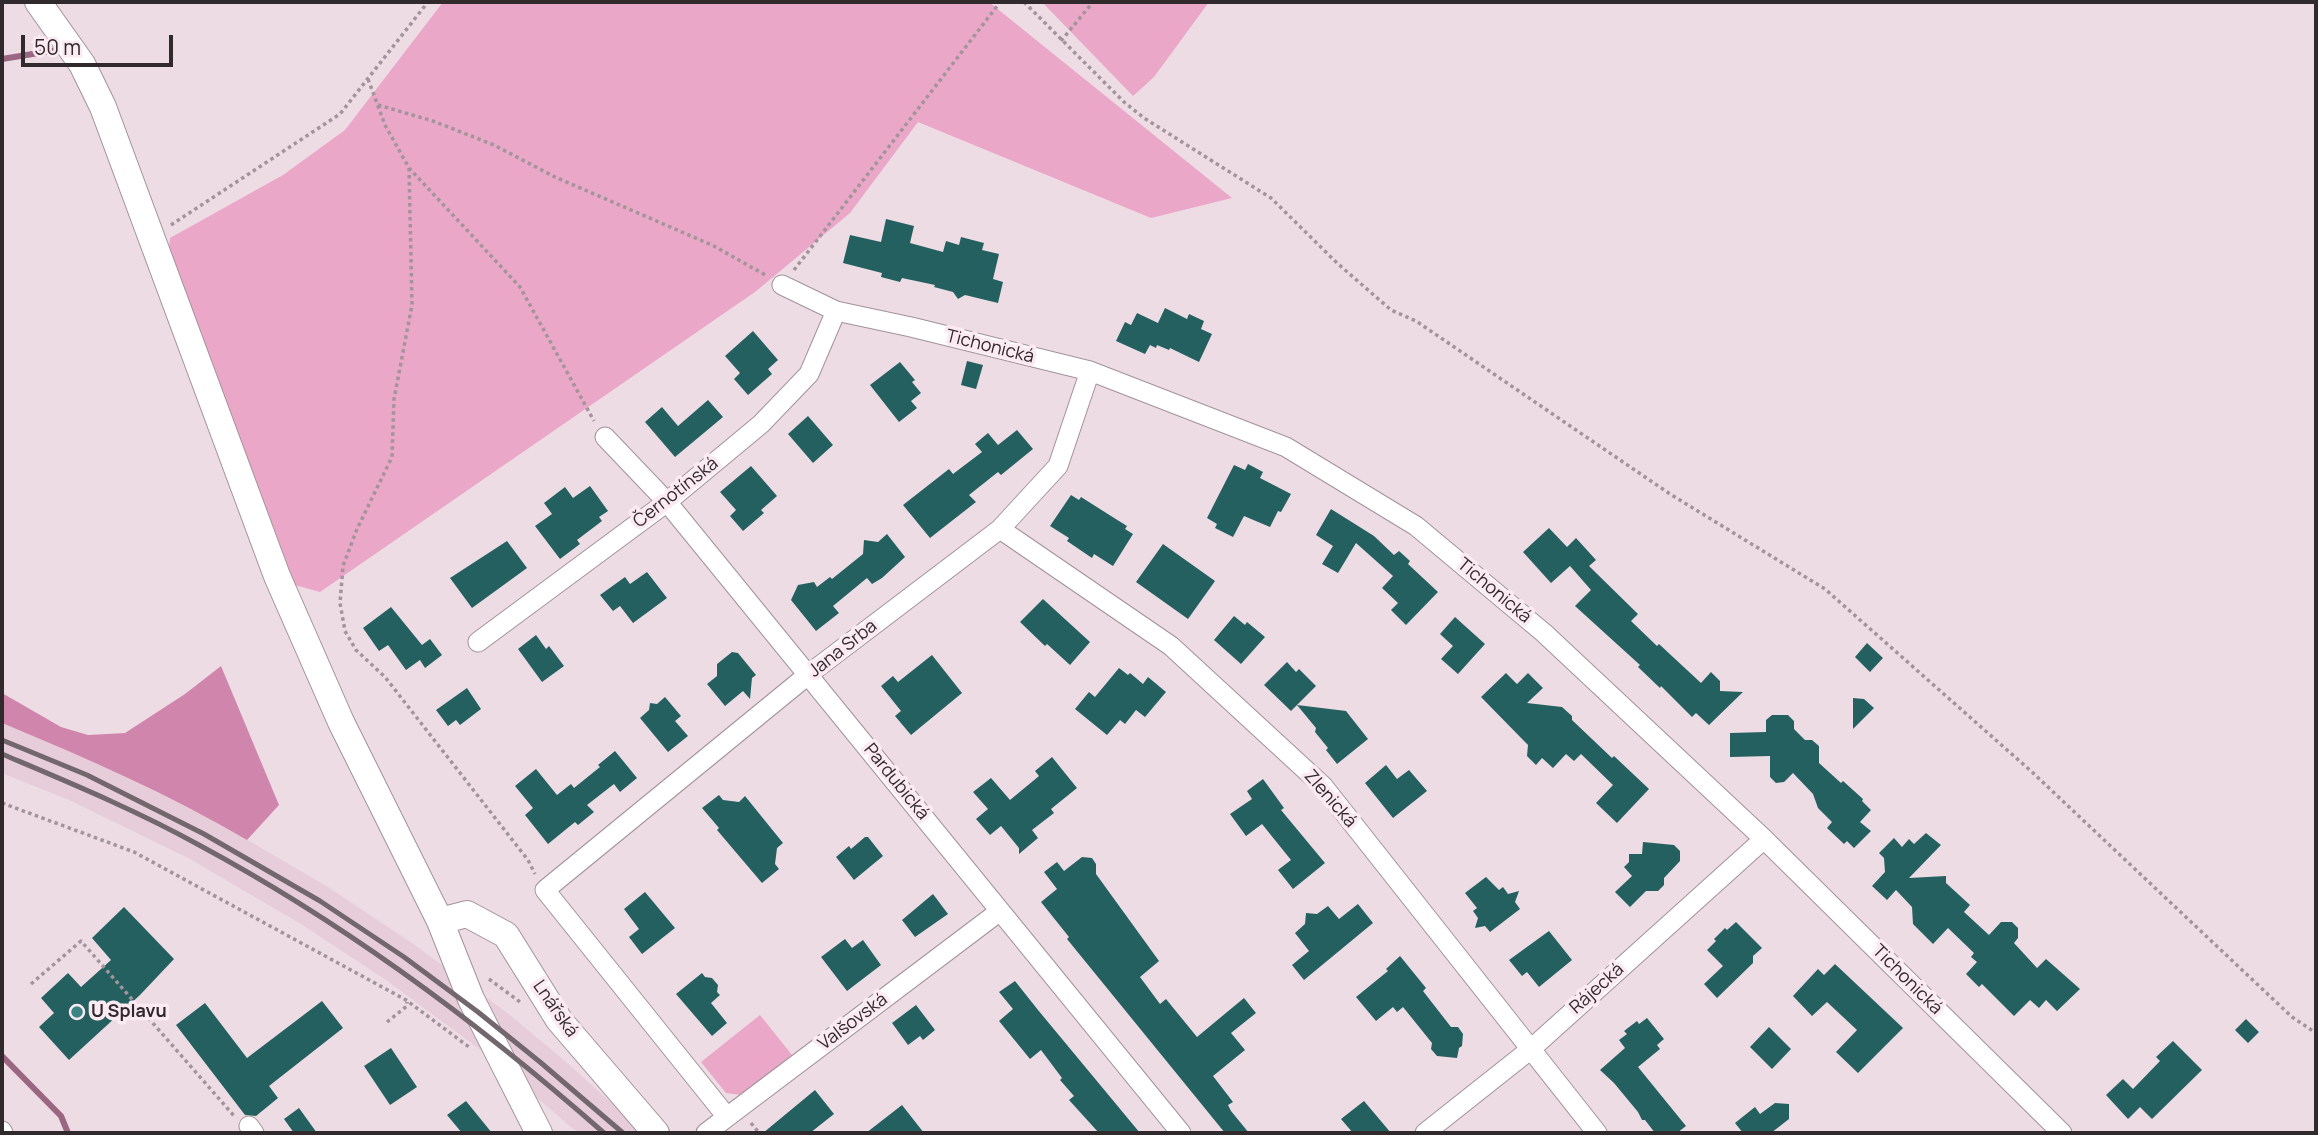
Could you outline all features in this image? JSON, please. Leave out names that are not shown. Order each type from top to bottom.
[{"type":"street","points":[[38,2],[82,64],[103,107],[277,576],[341,722],[440,921],[466,988],[539,1133]]},
{"type":"street","name":"Tichonická","points":[[782,285],[836,311],[1090,372],[1286,447],[1416,526],[1544,633],[1764,839],[2062,1133]]},
{"type":"street","name":"Černotínská","points":[[478,642],[667,502],[761,424],[809,374],[836,311]]},
{"type":"street","name":"Jana Srba","points":[[545,890],[809,674],[1000,529],[1058,466],[1090,372]]},
{"type":"street","name":"Pardubická","points":[[605,437],[667,502],[1181,1133]]},
{"type":"street","name":"Zlenická","points":[[1000,529],[1171,646],[1323,786],[1597,1133]]},
{"type":"street","name":"Rájecká","points":[[1425,1133],[1531,1049],[1764,839]]},
{"type":"street","points":[[545,890],[727,1116]]},
{"type":"street","name":"Valšovská","points":[[706,1133],[1000,911]]},
{"type":"street","name":"Lnářská","points":[[440,921],[467,914],[506,936],[559,1020],[656,1133]]},
{"type":"path","points":[[152,238],[340,114],[428,2]]},
{"type":"path","points":[[378,105],[433,121],[494,145],[555,177],[713,246],[782,285],[998,5],[997,2]]},
{"type":"path","points":[[1024,2],[1124,102],[1144,118],[1271,198],[1337,264],[1391,310],[1416,321],[1670,494],[1825,589],[2032,772],[2292,1017],[2316,1033]]},
{"type":"path","points":[[1061,41],[1093,2]]},
{"type":"path","points":[[368,79],[385,125],[409,168],[520,287],[605,437]]},
{"type":"path","points":[[409,168],[412,305],[394,399],[393,457],[357,529],[343,566],[340,603],[345,631],[356,650],[385,677],[477,795],[527,860],[545,890]]},
{"type":"path","points":[[2,803],[134,852],[406,1000],[434,1022]]},
{"type":"path","points":[[31,984],[81,941],[247,1126]]},
{"type":"path","points":[[466,988],[489,979],[538,1016],[559,1020]]},
{"type":"path","points":[[387,1022],[407,1006],[406,1000]]},
{"type":"shaded area","points":[[443,2],[989,2],[1232,198],[1151,218],[918,122],[850,213],[755,292],[320,592],[295,585],[169,248],[170,238],[283,175],[345,130]]},
{"type":"shaded area","points":[[1042,2],[1209,2],[1154,77],[1133,96]]},
{"type":"shaded area","points":[[221,666],[279,805],[247,840],[127,777],[2,723],[2,693],[61,727],[88,735],[125,733],[185,694]]},
{"type":"shaded area","points":[[2,723],[88,759],[212,819],[328,887],[412,943],[510,1015],[645,1133],[578,1133],[482,1051],[386,980],[304,926],[190,859],[69,800],[2,773]]},
{"type":"shaded area","points":[[760,1015],[792,1055],[741,1095],[726,1093],[701,1062]]},
{"type":"building","points":[[886,219],[914,226],[910,243],[943,252],[946,241],[959,245],[961,237],[984,243],[982,250],[999,254],[993,279],[1003,282],[998,303],[965,295],[958,299],[953,292],[934,287],[935,285],[902,278],[900,282],[881,277],[882,273],[843,263],[850,235],[881,242]]},
{"type":"building","points":[[1165,308],[1187,319],[1189,314],[1204,321],[1201,329],[1212,334],[1199,362],[1170,348],[1169,350],[1150,345],[1145,354],[1116,341],[1125,322],[1131,325],[1137,313],[1158,323]]},
{"type":"building","points":[[753,331],[778,360],[768,369],[772,374],[748,395],[734,379],[740,373],[725,356]]},
{"type":"building","points":[[967,361],[983,365],[976,389],[961,385]]},
{"type":"building","points":[[900,362],[915,380],[912,382],[921,393],[911,401],[917,408],[899,422],[870,385]]},
{"type":"building","points":[[708,400],[723,417],[675,457],[645,422],[662,407],[678,426]]},
{"type":"building","points":[[808,416],[833,445],[813,463],[788,434]]},
{"type":"building","points":[[1017,430],[1033,449],[1001,475],[998,472],[969,495],[976,502],[930,538],[903,505],[949,469],[953,474],[982,452],[975,444],[988,433],[998,445]]},
{"type":"building","points":[[1248,464],[1263,472],[1260,478],[1291,494],[1270,527],[1244,516],[1233,537],[1215,528],[1217,524],[1207,518],[1234,465],[1245,470]]},
{"type":"building","points":[[751,466],[777,496],[761,510],[764,513],[743,531],[730,516],[736,510],[720,492]]},
{"type":"building","points":[[590,486],[608,511],[599,517],[602,521],[577,540],[580,544],[560,559],[535,526],[552,514],[544,503],[565,487],[573,498]]},
{"type":"building","points":[[1071,495],[1079,500],[1081,497],[1127,526],[1125,529],[1133,534],[1113,566],[1094,554],[1092,558],[1050,526]]},
{"type":"building","points":[[1331,509],[1374,536],[1394,555],[1399,551],[1410,561],[1408,564],[1438,592],[1406,625],[1391,610],[1398,603],[1382,588],[1393,576],[1356,543],[1338,573],[1322,564],[1333,546],[1316,535]]},
{"type":"building","points":[[1549,528],[1567,547],[1576,538],[1596,560],[1589,566],[1638,614],[1631,621],[1657,646],[1659,644],[1701,683],[1711,672],[1720,681],[1720,691],[1743,692],[1709,725],[1696,713],[1692,717],[1575,606],[1591,590],[1570,566],[1551,583],[1523,552]]},
{"type":"building","points":[[887,534],[905,557],[882,578],[872,584],[867,578],[833,606],[839,613],[816,631],[791,600],[798,585],[814,582],[817,587],[830,577],[832,579],[863,554],[864,540],[878,542]]},
{"type":"building","points":[[507,541],[527,568],[472,608],[450,578]]},
{"type":"building","points":[[1163,544],[1215,581],[1188,619],[1136,582]]},
{"type":"building","points":[[647,572],[667,598],[633,623],[620,606],[613,611],[600,595],[625,577],[630,584]]},
{"type":"building","points":[[1043,599],[1090,642],[1070,665],[1020,622]]},
{"type":"building","points":[[391,607],[422,645],[430,639],[442,655],[425,668],[420,660],[406,670],[388,645],[379,651],[363,628]]},
{"type":"building","points":[[1234,616],[1245,625],[1247,622],[1265,637],[1241,664],[1214,640]]},
{"type":"building","points":[[1455,617],[1485,644],[1458,674],[1441,659],[1453,646],[1440,634]]},
{"type":"building","points":[[536,635],[546,649],[549,646],[564,666],[542,682],[518,649]]},
{"type":"building","points":[[1867,643],[1883,658],[1870,672],[1855,657]]},
{"type":"building","points":[[732,652],[738,653],[756,675],[752,678],[750,699],[743,691],[725,706],[707,684],[717,676],[717,664]]},
{"type":"building","points":[[932,655],[962,693],[911,735],[895,716],[901,711],[881,686],[893,676],[898,682]]},
{"type":"building","points":[[1287,662],[1296,672],[1299,669],[1316,686],[1291,711],[1264,685]]},
{"type":"building","points":[[1119,668],[1143,684],[1148,677],[1166,692],[1145,717],[1136,710],[1125,724],[1120,720],[1107,735],[1075,709],[1089,692],[1095,697]]},
{"type":"building","points":[[1506,673],[1517,684],[1528,673],[1543,688],[1527,703],[1562,707],[1612,758],[1614,756],[1649,789],[1617,823],[1596,803],[1613,785],[1581,754],[1574,761],[1566,754],[1553,768],[1542,758],[1536,765],[1527,756],[1528,745],[1481,697]]},
{"type":"building","points":[[467,688],[481,709],[460,725],[456,720],[448,726],[436,710]]},
{"type":"building","points":[[665,697],[681,716],[675,721],[688,736],[668,752],[640,718],[649,710],[650,703],[657,704]]},
{"type":"building","points":[[1853,698],[1864,699],[1874,708],[1853,729]]},
{"type":"building","points":[[1297,705],[1346,711],[1368,739],[1337,764],[1315,732],[1316,728]]},
{"type":"building","points":[[1772,715],[1788,715],[1794,721],[1794,729],[1805,740],[1812,740],[1819,746],[1819,763],[1863,799],[1871,810],[1860,822],[1871,831],[1854,848],[1847,841],[1844,844],[1827,828],[1832,822],[1818,808],[1813,794],[1793,773],[1784,782],[1776,783],[1770,777],[1770,756],[1730,757],[1730,733],[1766,732],[1766,720]]},
{"type":"building","points":[[615,751],[637,778],[620,792],[614,784],[587,805],[594,812],[578,825],[575,822],[548,844],[525,815],[533,808],[515,786],[536,769],[557,795],[571,784],[574,788]]},
{"type":"building","points":[[1052,757],[1077,788],[1051,809],[1054,813],[1032,830],[1038,838],[1019,854],[1019,848],[1001,826],[990,835],[976,819],[988,809],[973,792],[991,778],[1010,800],[1039,776],[1035,771]]},
{"type":"building","points":[[1386,765],[1397,779],[1409,770],[1427,791],[1393,818],[1365,783]]},
{"type":"building","points":[[1263,779],[1284,808],[1281,810],[1325,863],[1293,889],[1278,870],[1291,860],[1262,824],[1246,836],[1230,814],[1252,799],[1247,791]]},
{"type":"building","points":[[719,795],[723,800],[739,802],[745,796],[783,843],[777,848],[775,864],[779,869],[762,883],[702,808]]},
{"type":"building","points":[[1926,833],[1941,845],[1909,878],[1946,876],[1946,883],[1970,905],[1964,912],[1989,935],[2001,922],[2012,922],[2018,928],[2018,938],[2014,943],[2037,968],[2046,959],[2080,989],[2057,1011],[2046,1000],[2039,1008],[2030,1000],[2014,1016],[1982,984],[1979,987],[1966,974],[1977,962],[1971,957],[1974,953],[1948,928],[1933,944],[1913,924],[1912,907],[1896,890],[1887,900],[1872,886],[1885,872],[1884,858],[1879,853],[1894,838],[1902,847],[1909,839],[1914,844]]},
{"type":"building","points":[[868,837],[883,856],[854,880],[836,857]]},
{"type":"building","points":[[1643,842],[1674,845],[1680,851],[1680,861],[1664,878],[1664,885],[1658,891],[1646,891],[1630,907],[1615,892],[1632,876],[1624,867],[1629,862],[1629,854],[1642,854]]},
{"type":"building","points":[[1082,857],[1092,858],[1096,864],[1096,874],[1159,961],[1140,977],[1160,1004],[1166,999],[1197,1037],[1244,998],[1256,1013],[1231,1033],[1245,1050],[1213,1076],[1233,1102],[1228,1105],[1231,1111],[1249,1133],[1225,1133],[1067,939],[1069,937],[1041,902],[1057,889],[1044,872],[1057,862],[1064,871]]},
{"type":"building","points":[[1486,877],[1499,890],[1503,887],[1508,894],[1519,891],[1515,902],[1520,909],[1490,932],[1485,926],[1475,928],[1478,918],[1473,911],[1477,908],[1465,893]]},
{"type":"building","points":[[645,892],[675,928],[642,954],[629,937],[639,929],[624,909]]},
{"type":"building","points":[[933,894],[948,914],[915,937],[902,920]]},
{"type":"building","points":[[1358,904],[1373,923],[1304,980],[1292,965],[1309,951],[1295,933],[1305,924],[1306,913],[1317,914],[1328,906],[1339,919]]},
{"type":"building","points":[[124,907],[174,959],[140,995],[69,1060],[39,1027],[54,1013],[41,998],[68,973],[81,987],[111,960],[92,938]]},
{"type":"building","points":[[1736,922],[1762,948],[1753,956],[1753,963],[1717,998],[1704,984],[1723,966],[1707,950],[1725,928],[1727,930]]},
{"type":"building","points":[[1549,931],[1572,960],[1539,987],[1527,972],[1522,976],[1509,960]]},
{"type":"building","points":[[845,939],[852,948],[863,940],[881,965],[847,991],[821,957]]},
{"type":"building","points":[[1400,956],[1426,988],[1423,991],[1451,1027],[1458,1027],[1463,1034],[1457,1058],[1437,1056],[1431,1049],[1432,1043],[1403,1007],[1397,1012],[1393,1007],[1376,1021],[1356,997],[1388,971],[1386,969]]},
{"type":"building","points":[[1835,964],[1903,1028],[1858,1073],[1836,1052],[1857,1030],[1827,1002],[1812,1016],[1793,996],[1818,969],[1824,975]]},
{"type":"building","points":[[702,973],[718,985],[717,992],[720,995],[711,1003],[727,1023],[712,1036],[676,994]]},
{"type":"building","points":[[1015,981],[1140,1133],[1099,1133],[1069,1100],[1074,1096],[1041,1050],[1030,1059],[999,1021],[1013,1009],[999,992]]},
{"type":"building","points":[[322,1001],[343,1028],[269,1086],[278,1098],[256,1116],[245,1115],[176,1025],[205,1003],[247,1058]]},
{"type":"building","points":[[916,1005],[935,1030],[923,1040],[920,1036],[908,1045],[892,1023]]},
{"type":"building","points":[[1647,1018],[1664,1039],[1657,1045],[1660,1049],[1638,1067],[1686,1126],[1677,1133],[1655,1133],[1600,1070],[1625,1048],[1619,1040],[1627,1034],[1624,1031],[1637,1021],[1639,1024]]},
{"type":"building","points":[[2246,1019],[2259,1032],[2248,1043],[2235,1030]]},
{"type":"building","points":[[1769,1027],[1791,1049],[1772,1069],[1750,1047]]},
{"type":"building","points":[[2173,1041],[2202,1070],[2152,1119],[2140,1107],[2128,1119],[2106,1095],[2123,1079],[2133,1089],[2160,1061],[2156,1057]]},
{"type":"building","points":[[391,1048],[417,1087],[390,1105],[364,1066]]},
{"type":"building","points":[[815,1090],[834,1114],[810,1133],[763,1133]]},
{"type":"building","points":[[466,1101],[492,1133],[462,1133],[447,1115]]},
{"type":"building","points":[[1364,1101],[1391,1133],[1353,1133],[1341,1119]]},
{"type":"building","points":[[1775,1103],[1789,1104],[1789,1119],[1771,1133],[1743,1133],[1735,1123],[1755,1107],[1760,1114]]},
{"type":"building","points":[[902,1105],[924,1133],[866,1133]]},
{"type":"building","points":[[299,1108],[317,1133],[294,1133],[284,1119]]},
{"type":"waterway","points":[[2,59],[63,49]]},
{"type":"waterway","points":[[2,1056],[61,1116],[68,1133]]},
{"type":"railway","points":[[2,740],[87,775],[204,834],[320,901],[404,957],[478,1012],[623,1133]]},
{"type":"railway","points":[[2,754],[151,820],[307,908],[460,1014],[604,1133]]},
{"type":"place","name":"U Splavu","points":[[77,1012]]}]
